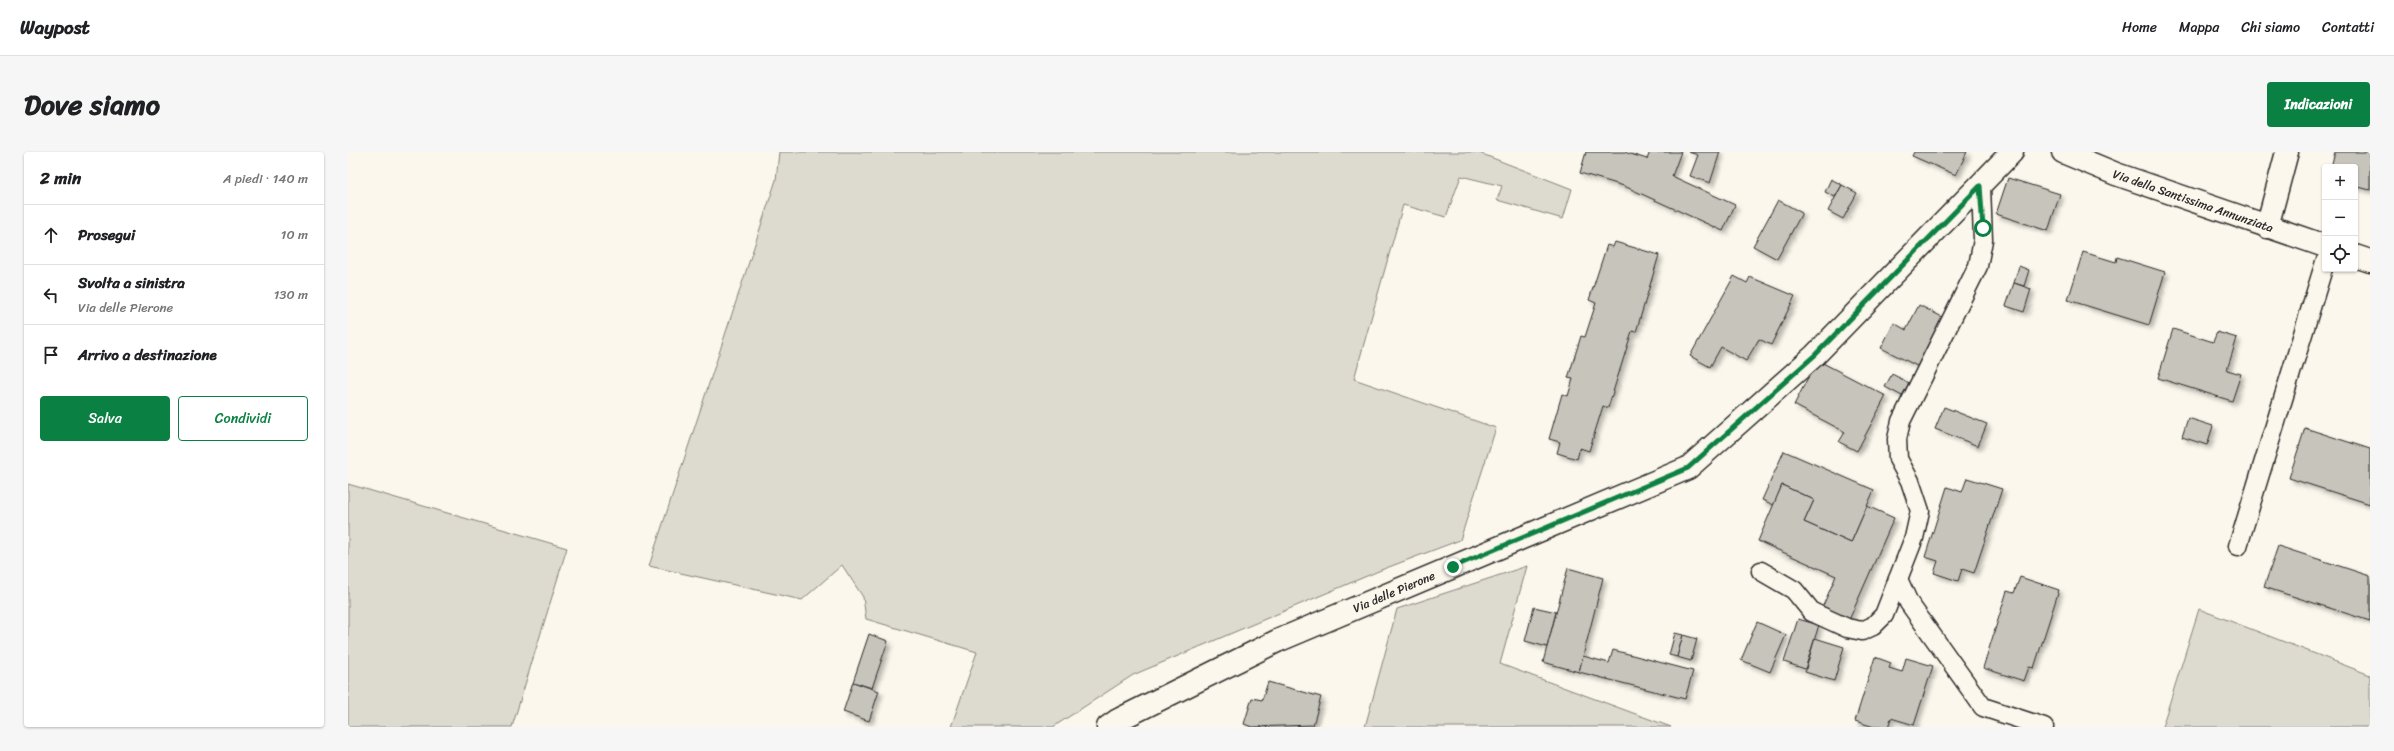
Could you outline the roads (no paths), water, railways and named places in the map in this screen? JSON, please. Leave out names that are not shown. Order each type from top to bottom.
[{"type":"street","name":"Via delle Pierone","points":[[1108,727],[1118,720],[1277,641],[1688,468],[1815,355],[2012,152]]},
{"type":"street","name":"Via della Santissima Annunziata","points":[[2063,152],[2116,174],[2322,245]]},
{"type":"street","points":[[2267,227],[2288,152]]},
{"type":"street","points":[[2358,257],[2370,261]]},
{"type":"lane","points":[[1761,571],[1794,590],[1812,612],[1847,628],[1862,631],[1874,626],[1884,615],[1914,538],[1920,511],[1910,481],[1898,459],[1897,439],[1900,421],[1978,266],[1984,240],[1980,186]]},
{"type":"lane","points":[[2238,546],[2322,272]]},
{"type":"lane","points":[[1898,579],[1909,603],[1983,707],[2044,727]]}]
